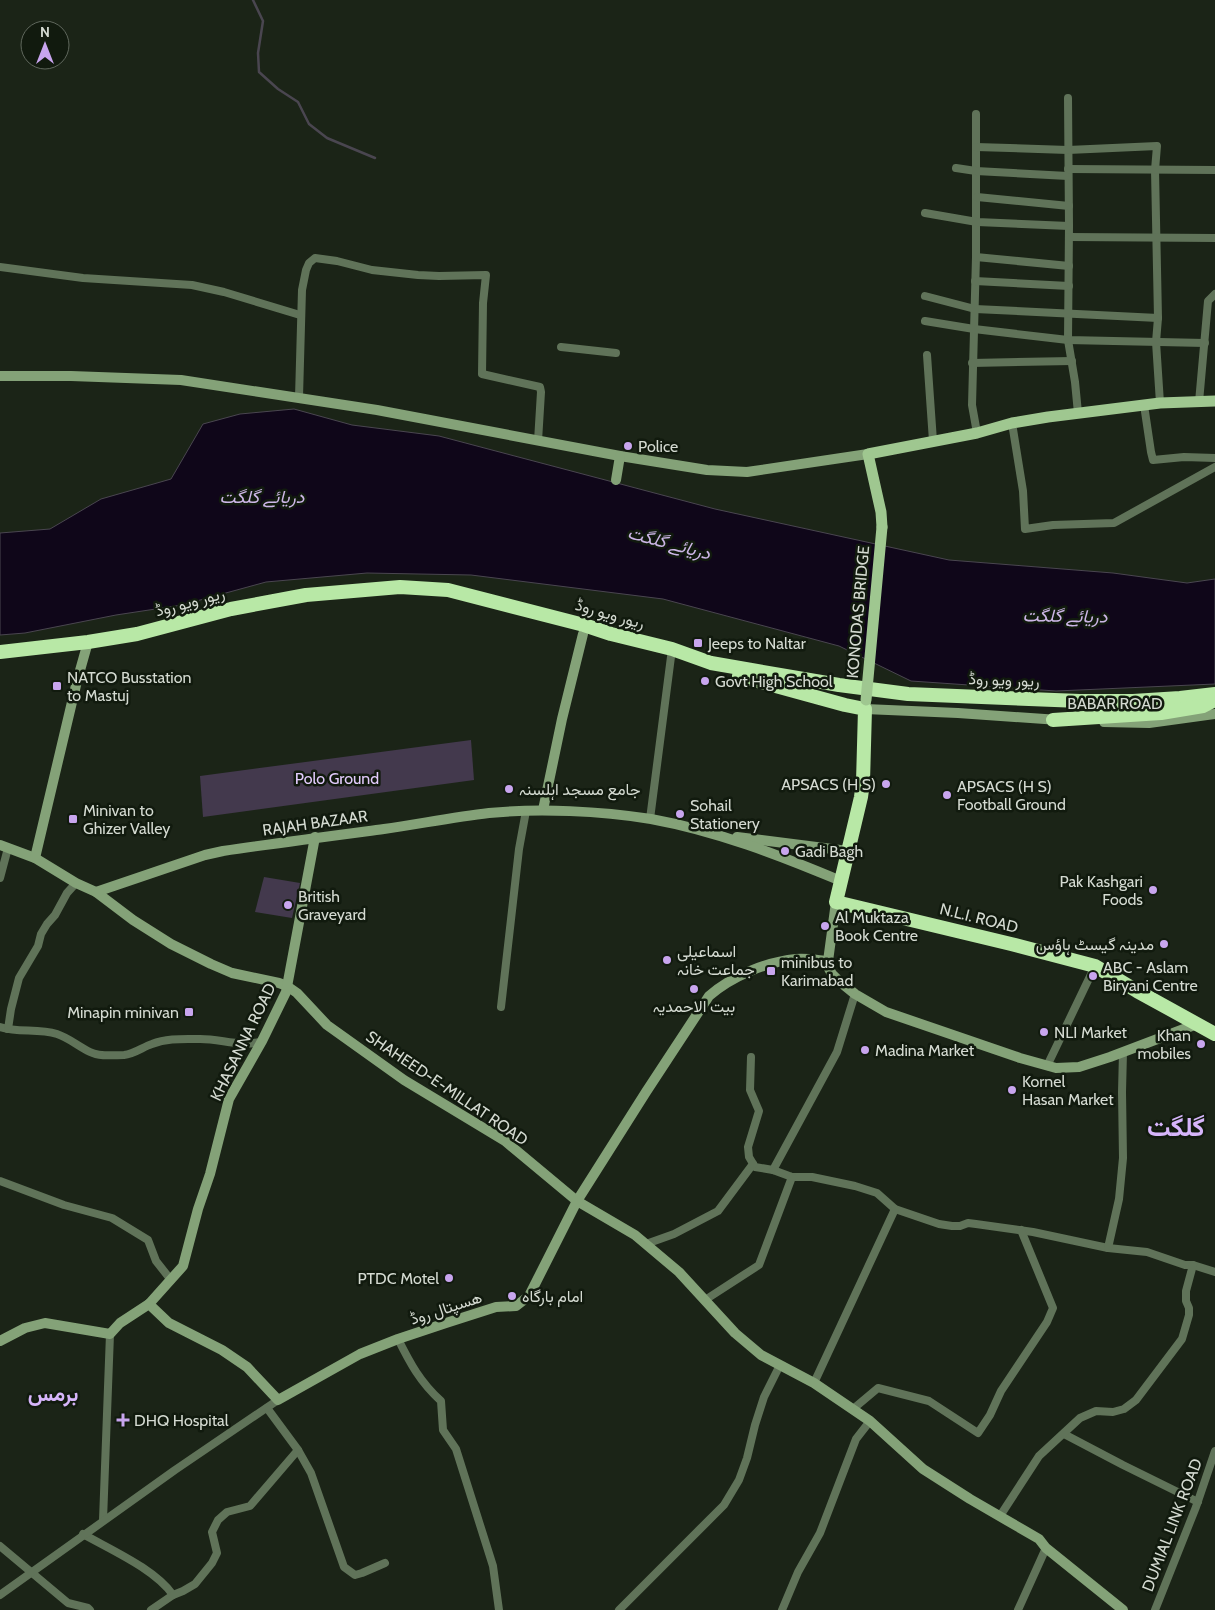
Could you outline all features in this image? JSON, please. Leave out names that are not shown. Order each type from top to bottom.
[{"type":"highway","name":"ریور ویو روڈ","points":[[0,652],[88,642],[137,634],[231,609],[306,595],[400,587],[448,590],[672,649],[711,663],[839,685],[908,694],[1080,701],[1124,701],[1215,694]]},
{"type":"highway","points":[[711,663],[718,670],[727,673],[845,705],[866,705],[861,797],[836,902]]},
{"type":"highway","points":[[1053,720],[1161,713],[1196,708],[1215,700]]},
{"type":"highway","name":"N.L.I. ROAD","points":[[836,902],[1094,966],[1215,1034]]},
{"type":"main road","points":[[0,376],[71,376],[181,380],[377,410],[699,469],[747,472],[868,454],[977,433],[1012,423],[1160,403],[1215,401]]},
{"type":"main road","name":"KONODAS BRIDGE","points":[[866,705],[882,527],[881,512],[868,454]]},
{"type":"main road","points":[[616,480],[620,456]]},
{"type":"main road","points":[[543,810],[562,719],[583,634]]},
{"type":"main road","points":[[35,858],[88,642]]},
{"type":"main road","name":"BABAR ROAD","points":[[866,705],[1053,720],[1118,723],[1149,722],[1215,714]]},
{"type":"main road","name":"RAJAH BAZAAR","points":[[96,892],[204,855],[223,851],[488,813],[543,810],[600,814],[650,819],[712,834]]},
{"type":"main road","points":[[712,834],[848,851]]},
{"type":"main road","points":[[712,834],[774,853],[841,881]]},
{"type":"main road","name":"KHASANNA ROAD","points":[[110,1334],[120,1323],[149,1304],[183,1266],[198,1209],[210,1174],[229,1099],[262,1041],[282,1002],[287,986],[315,837]]},
{"type":"main road","points":[[774,853],[776,842]]},
{"type":"main road","name":"SHAHEED-E-MILLAT ROAD","points":[[4,847],[35,858],[76,883],[96,892],[133,920],[171,944],[198,958],[232,973],[287,986],[297,993],[327,1025],[404,1080],[505,1141],[577,1201],[635,1235],[679,1272],[736,1334],[761,1355],[814,1383],[852,1408],[870,1421],[923,1469],[1039,1539],[1046,1548],[1123,1610]]},
{"type":"main road","points":[[836,902],[828,961],[828,967],[832,974],[855,994],[886,1012],[1002,1052],[1063,1069],[1123,1052],[1197,1024]]},
{"type":"main road","name":"ھسپتال روڈ","points":[[278,1400],[360,1354],[398,1339],[496,1307],[516,1306],[529,1296],[577,1201],[709,996],[718,988],[754,970],[781,962],[797,959],[828,961]]},
{"type":"main road","points":[[149,1304],[169,1324],[222,1350],[247,1368],[278,1400]]},
{"type":"main road","points":[[0,1341],[25,1328],[45,1324],[110,1334]]},
{"type":"street","points":[[1068,98],[1068,340],[1078,413]]},
{"type":"street","points":[[976,114],[977,222],[972,405],[977,433]]},
{"type":"street","points":[[976,147],[1068,150],[1157,146],[1155,170],[1158,318],[1156,342],[1160,403]]},
{"type":"street","points":[[956,168],[976,171],[1068,172],[1215,170]]},
{"type":"street","points":[[977,197],[1069,206]]},
{"type":"street","points":[[925,213],[977,222],[1069,226]]},
{"type":"street","points":[[1068,237],[1215,238]]},
{"type":"street","points":[[976,257],[1069,266]]},
{"type":"street","points":[[298,397],[302,290],[306,270],[309,263],[315,258],[372,270],[418,275],[486,275],[483,303],[482,374],[540,387],[538,441]]},
{"type":"street","points":[[0,267],[83,278],[192,285],[224,292],[300,315]]},
{"type":"street","points":[[975,281],[1069,286]]},
{"type":"street","points":[[1199,402],[1208,301],[1215,294]]},
{"type":"street","points":[[925,296],[975,309],[1158,318]]},
{"type":"street","points":[[925,321],[1068,340],[1205,343]]},
{"type":"street","points":[[561,347],[616,353]]},
{"type":"street","points":[[927,356],[933,441]]},
{"type":"street","points":[[972,363],[1072,361]]},
{"type":"street","points":[[1144,405],[1151,452],[1154,460],[1184,457],[1215,458]]},
{"type":"street","points":[[1012,423],[1023,491],[1025,529],[1052,525],[1114,524],[1215,467]]},
{"type":"street","points":[[650,819],[672,649]]},
{"type":"street","points":[[501,1007],[519,849],[526,811]]},
{"type":"street","points":[[0,878],[4,847]]},
{"type":"street","points":[[76,883],[67,893],[55,915],[47,924],[41,934],[38,946],[19,978],[4,1028],[56,1034],[72,1040],[91,1053],[109,1056],[128,1055],[154,1043],[176,1039],[212,1038],[247,1045],[262,1041]]},
{"type":"street","points":[[1047,1066],[1094,966]]},
{"type":"street","points":[[773,1170],[837,1052],[855,994]]},
{"type":"street","points":[[1108,1248],[1119,1199],[1123,1158],[1123,1052]]},
{"type":"street","points":[[751,1057],[750,1090],[759,1111],[748,1147],[749,1157],[755,1167],[773,1170],[792,1177],[812,1177],[855,1186],[877,1193],[895,1209],[939,1224],[960,1226],[968,1223],[1021,1230],[1108,1248],[1147,1252],[1185,1265],[1193,1265],[1215,1272]]},
{"type":"street","points":[[646,1244],[674,1234],[718,1211],[753,1164]]},
{"type":"street","points":[[705,1300],[759,1265],[792,1177]]},
{"type":"street","points":[[0,1181],[64,1205],[112,1218],[148,1240],[156,1261],[171,1280]]},
{"type":"street","points":[[814,1383],[895,1209]]},
{"type":"street","points":[[852,1408],[878,1388],[929,1401],[978,1433],[990,1415],[1001,1391],[1047,1322],[1053,1308],[1021,1230]]},
{"type":"street","points":[[1000,1516],[1038,1456],[1080,1418],[1096,1411],[1113,1412],[1124,1409],[1136,1400],[1182,1339],[1189,1314],[1186,1291],[1193,1265]]},
{"type":"street","points":[[103,1520],[110,1334]]},
{"type":"street","points":[[398,1339],[414,1371],[429,1391],[441,1401],[443,1430],[456,1449],[493,1566],[499,1610]]},
{"type":"street","points":[[619,1610],[724,1505],[739,1480],[748,1458],[754,1425],[764,1397],[780,1365]]},
{"type":"street","points":[[0,1595],[103,1520],[278,1400]]},
{"type":"street","points":[[268,1408],[298,1450],[311,1473],[344,1567],[355,1575],[385,1563]]},
{"type":"street","points":[[782,1610],[798,1572],[820,1533],[856,1439],[870,1421]]},
{"type":"street","points":[[1064,1434],[1198,1502]]},
{"type":"street","points":[[151,1610],[173,1595],[196,1584],[217,1553],[212,1532],[218,1520],[227,1512],[250,1506],[298,1450]]},
{"type":"street","name":"DUMIAL LINK ROAD","points":[[1155,1610],[1198,1502],[1215,1450]]},
{"type":"street","points":[[84,1534],[151,1573],[165,1584],[173,1595]]},
{"type":"street","points":[[0,1546],[68,1603],[90,1610]]},
{"type":"street","points":[[1018,1610],[1046,1548]]},
{"type":"green space","name":"Polo Ground","points":[[471,740],[474,780],[203,817],[200,776]]},
{"type":"green space","points":[[264,877],[300,883],[292,918],[255,912]]},
{"type":"water","name":"دریائے گلگت","points":[[294,409],[352,425],[439,436],[715,509],[949,560],[1113,573],[1187,583],[1215,579],[1215,684],[1056,691],[911,681],[839,646],[663,599],[471,575],[367,573],[266,582],[182,605],[116,615],[25,633],[0,635],[0,533],[50,529],[101,499],[171,479],[203,424],[240,414]]},
{"type":"waterway","points":[[253,0],[263,21],[258,53],[259,72],[278,89],[298,102],[309,124],[327,138],[375,158]]},
{"type":"place","name":"Police","points":[[628,446]]},
{"type":"place","name":"Jeeps to Naltar","points":[[698,643]]},
{"type":"place","name":"Govt High School","points":[[705,681]]},
{"type":"place","name":"NATCO Busstation to Mastuj","points":[[57,686]]},
{"type":"place","name":"APSACS (H S)","points":[[886,784]]},
{"type":"place","name":"جامع مسجد اہلسنہ","points":[[509,789]]},
{"type":"place","name":"APSACS (H S) Football Ground","points":[[947,795]]},
{"type":"place","name":"Sohail Stationery","points":[[680,814]]},
{"type":"place","name":"Minivan to Ghizer Valley","points":[[73,819]]},
{"type":"place","name":"Gadi Bagh","points":[[785,851]]},
{"type":"place","name":"Pak Kashgari Foods","points":[[1153,890]]},
{"type":"place","name":"British Graveyard","points":[[288,905]]},
{"type":"place","name":"Al Muktaza Book Centre","points":[[825,926]]},
{"type":"place","name":"مدینہ گیسٹ ہاؤس","points":[[1164,944]]},
{"type":"place","name":"اسماعیلی جماعت خانہ","points":[[667,960]]},
{"type":"place","name":"minibus to Karimabad","points":[[771,971]]},
{"type":"place","name":"ABC - Aslam Biryani Centre","points":[[1093,976]]},
{"type":"place","name":"بیت الاحمدیہ","points":[[694,989]]},
{"type":"place","name":"Minapin minivan","points":[[189,1012]]},
{"type":"place","name":"NLI Market","points":[[1044,1032]]},
{"type":"place","name":"Khan mobiles","points":[[1201,1044]]},
{"type":"place","name":"Madina Market","points":[[865,1050]]},
{"type":"place","name":"Kornel Hasan Market","points":[[1012,1090]]},
{"type":"place","name":"PTDC Motel","points":[[449,1278]]},
{"type":"place","name":"امام بارگاہ","points":[[512,1296]]},
{"type":"place","name":"DHQ Hospital","points":[[123,1420]]},
{"type":"district","name":"گلگت","points":[[1176,1127]]},
{"type":"district","name":"برمس","points":[[53,1393]]}]
